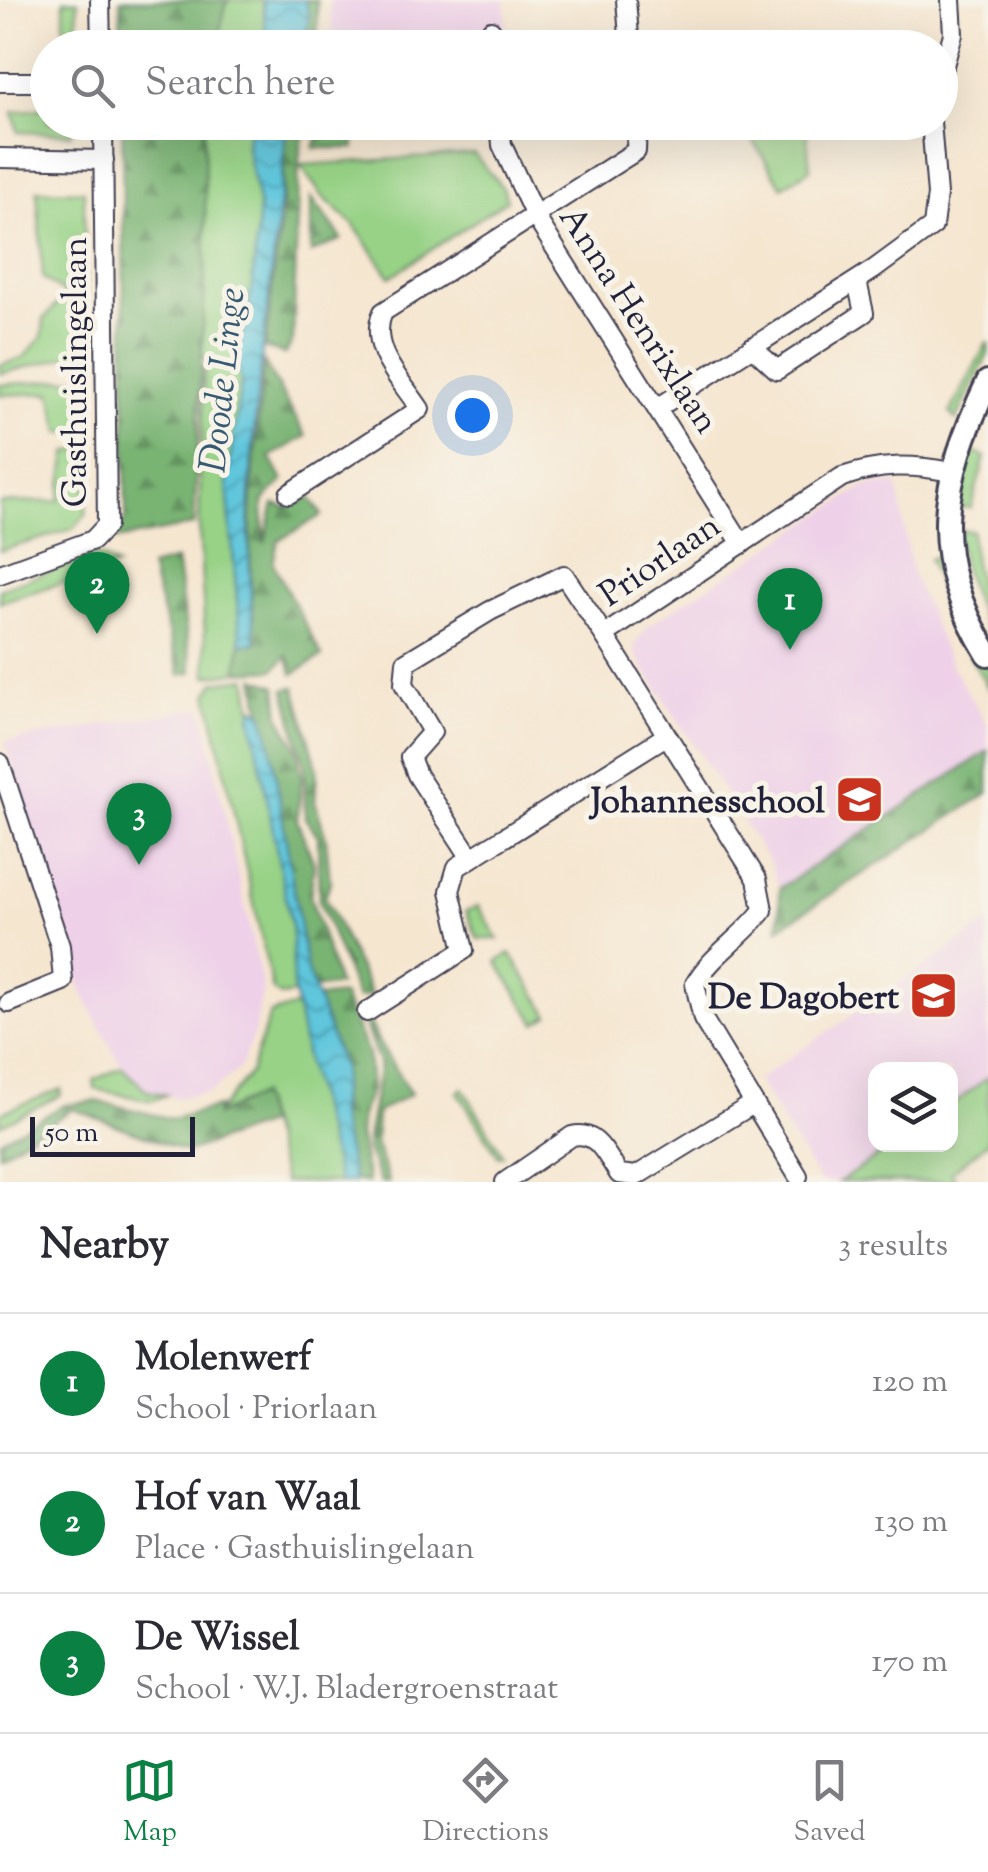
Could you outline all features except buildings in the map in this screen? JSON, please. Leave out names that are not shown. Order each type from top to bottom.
[{"type":"street","points":[[100,0],[101,30]]},
{"type":"street","points":[[626,0],[628,30]]},
{"type":"street","points":[[951,0],[953,30]]},
{"type":"street","points":[[0,82],[30,82]]},
{"type":"street","name":"Gasthuislingelaan","points":[[0,574],[93,540],[107,525],[103,140]]},
{"type":"street","name":"Anna Henrixlaan","points":[[502,140],[536,216],[742,544]]},
{"type":"street","points":[[289,494],[420,410],[380,348],[377,326],[383,312],[636,151],[636,140]]},
{"type":"street","points":[[659,407],[933,226],[937,195],[932,140]]},
{"type":"street","points":[[0,158],[104,160]]},
{"type":"street","points":[[752,347],[777,370],[864,313],[856,280]]},
{"type":"street","points":[[988,382],[951,472],[946,513],[948,548],[966,611],[988,654]]},
{"type":"street","name":"Priorlaan","points":[[798,1176],[703,1019],[695,984],[708,962],[748,930],[763,910],[757,879],[604,635],[842,478],[912,464],[951,472]]},
{"type":"street","points":[[471,858],[417,776],[410,757],[432,732],[404,684],[406,662],[490,611],[564,575],[604,635]]},
{"type":"street","points":[[367,1012],[464,950],[450,891],[457,867],[666,736]]},
{"type":"street","points":[[0,763],[60,946],[63,982],[9,1003]]},
{"type":"street","points":[[504,1182],[572,1136],[583,1133],[594,1137],[619,1174],[636,1176],[753,1104]]},
{"type":"shaded area","points":[[329,0],[505,0],[507,26],[332,30]]},
{"type":"shaded area","points":[[897,483],[912,574],[951,665],[988,726],[988,793],[779,928],[783,898],[770,863],[636,655],[635,644],[649,625],[863,487]]},
{"type":"shaded area","points":[[202,708],[263,988],[254,1033],[240,1068],[211,1092],[177,1098],[147,1091],[126,1075],[83,994],[5,742]]},
{"type":"shaded area","name":"De Dagobert","points":[[988,923],[988,1080],[958,1104],[958,1062],[868,1062],[868,1152],[885,1152],[837,1182],[820,1182],[757,1080]]},
{"type":"green space","points":[[64,0],[78,0],[77,30],[64,30]]},
{"type":"green space","points":[[120,0],[227,0],[220,30],[121,30]]},
{"type":"green space","points":[[227,0],[263,0],[266,30],[220,30]]},
{"type":"green space","points":[[305,0],[317,0],[318,30],[307,30]]},
{"type":"green space","points":[[30,110],[30,132],[18,132],[13,112]]},
{"type":"green space","points":[[122,140],[204,140],[206,255],[194,525],[115,540],[126,517]]},
{"type":"green space","points":[[204,140],[249,140],[259,207],[252,289],[236,357],[241,382],[227,484],[241,644],[237,672],[207,676],[199,526],[204,368],[209,358],[202,357]]},
{"type":"green space","points":[[285,140],[303,140],[293,341],[285,354],[265,348],[281,217]]},
{"type":"green space","points":[[317,140],[354,140],[355,148],[314,148]]},
{"type":"green space","points":[[753,140],[807,140],[810,169],[782,187]]},
{"type":"green space","points":[[474,154],[503,188],[507,200],[390,277],[353,224],[323,197],[300,165]]},
{"type":"green space","points":[[37,190],[84,191],[86,352],[0,374],[0,365],[23,358],[42,337],[44,319],[66,294],[43,278]]},
{"type":"green space","points":[[311,197],[342,239],[311,253]]},
{"type":"green space","points":[[988,341],[988,354],[956,420],[950,413]]},
{"type":"green space","points":[[264,362],[306,436],[270,457],[283,481],[263,501],[264,543],[274,504],[287,507],[310,497],[322,515],[278,541],[273,563],[322,656],[293,674],[287,656],[274,670],[237,672],[241,644],[256,643],[250,537]]},
{"type":"green space","points":[[81,378],[87,433],[60,432],[51,393],[0,395],[0,385]]},
{"type":"green space","points":[[86,446],[86,515],[73,529],[0,551],[0,503],[59,501],[67,453]]},
{"type":"green space","points":[[968,450],[985,457],[971,508],[957,507]]},
{"type":"green space","points":[[957,530],[972,531],[988,634],[963,569]]},
{"type":"green space","points":[[95,554],[117,566],[0,602],[0,589]]},
{"type":"green space","points":[[938,556],[960,614],[988,665],[988,688],[954,627],[929,559]]},
{"type":"green space","points":[[176,560],[192,672],[180,675],[150,567]]},
{"type":"green space","points":[[247,678],[292,931],[294,994],[281,996],[273,991],[208,694],[215,682]]},
{"type":"green space","points":[[255,678],[277,686],[280,717],[296,746],[302,777],[297,820],[314,864],[310,896],[338,985],[313,989],[307,971]]},
{"type":"green space","points":[[295,687],[317,767],[315,801],[326,838],[330,882],[325,897],[372,996],[357,998],[319,900],[318,836],[305,818],[305,769],[285,689]]},
{"type":"green space","points":[[988,751],[988,793],[779,928],[780,888]]},
{"type":"green space","points":[[478,906],[498,939],[478,939],[466,911]]},
{"type":"green space","points":[[510,953],[549,1015],[536,1023],[497,962]]},
{"type":"green space","points":[[342,995],[368,1053],[371,1091],[361,1113],[359,1134],[368,1182],[353,1180],[339,1116],[343,1068],[316,998]]},
{"type":"green space","points":[[296,1006],[339,1182],[284,1182],[260,1095],[214,1116],[250,1073],[270,1014]]},
{"type":"green space","points":[[368,1017],[380,1045],[411,1094],[377,1112],[375,1143],[389,1182],[380,1182],[366,1146],[380,1065],[363,1020]]},
{"type":"green space","points":[[122,1067],[147,1091],[166,1095],[152,1101],[95,1089],[94,1080]]},
{"type":"green space","points":[[988,1077],[988,1142],[951,1172],[957,1182],[839,1182],[884,1152],[958,1152],[958,1101]]},
{"type":"green space","points":[[463,1088],[503,1155],[498,1156],[458,1092]]},
{"type":"green space","points":[[61,1089],[61,1095],[0,1125],[0,1113]]},
{"type":"green space","points":[[260,1095],[267,1124],[187,1152],[73,1109],[0,1154],[0,1140],[65,1105],[96,1101],[172,1119],[218,1107],[216,1115]]},
{"type":"water","points":[[263,0],[305,0],[307,30],[266,30]]},
{"type":"water","points":[[248,140],[285,140],[249,513],[256,643],[241,644],[227,484],[241,382],[236,357],[252,289],[259,207]]},
{"type":"water","points":[[255,708],[263,712],[271,745],[307,971],[343,1068],[339,1116],[354,1182],[339,1182],[307,1063],[293,986],[292,931],[251,715]]},
{"type":"place","name":"Hof van Waal","points":[[97,634]]},
{"type":"place","name":"Molenwerf","points":[[790,650]]},
{"type":"place","name":"Johannesschool","points":[[860,800]]},
{"type":"place","name":"De Wissel","points":[[139,865]]},
{"type":"place","name":"De Dagobert","points":[[934,996]]},
{"type":"water label","name":"Doode Linge","points":[[221,380]]}]
